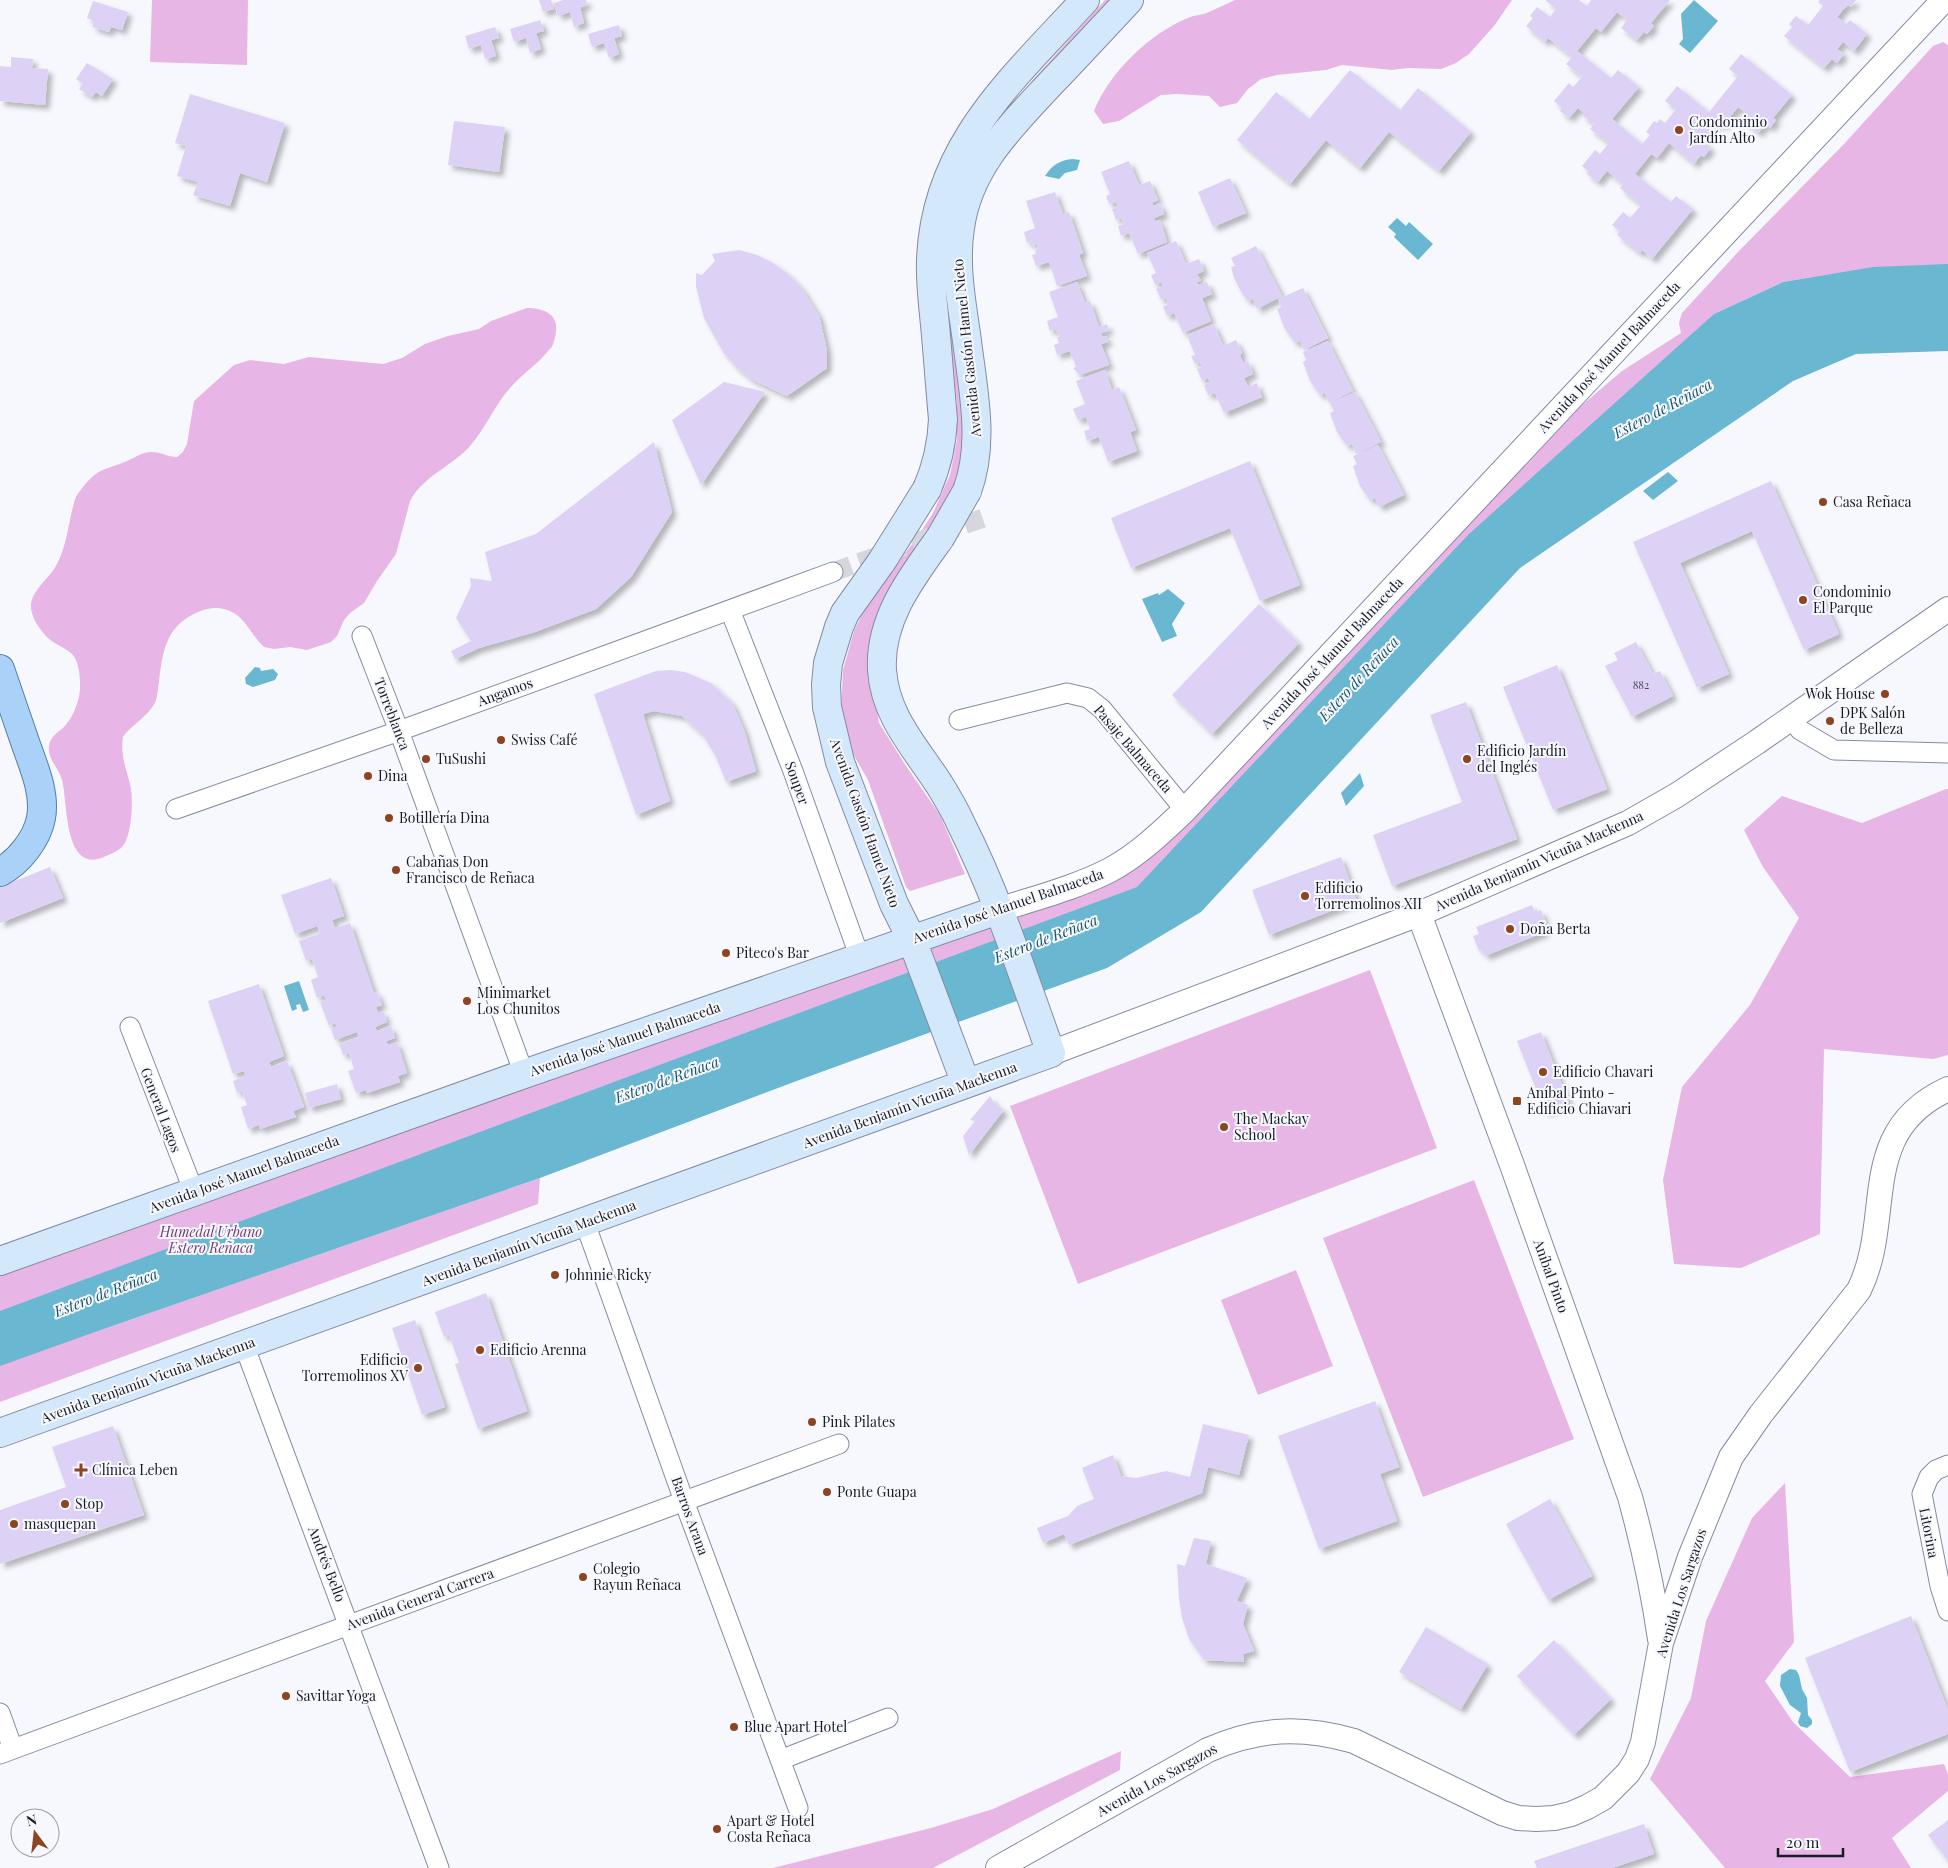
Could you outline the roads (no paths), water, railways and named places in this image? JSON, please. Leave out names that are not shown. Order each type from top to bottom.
[{"type":"main road","name":"Avenida Gastón Hamel Nieto","points":[[966,1084],[840,762],[826,707],[828,663],[833,641],[845,614],[882,561],[927,489],[939,458],[943,419],[931,260],[939,204],[948,177],[958,154],[981,117],[1085,0]]},
{"type":"main road","name":"Avenida Gastón Hamel Nieto","points":[[1051,1053],[1002,920],[961,823],[939,784],[896,722],[884,688],[882,652],[894,608],[915,572],[940,538],[967,491],[975,466],[977,438],[974,394],[958,267],[960,226],[964,207],[979,169],[1002,136],[1128,0]]},
{"type":"main road","points":[[0,669],[38,778],[41,795],[41,818],[35,835],[15,862],[0,872]]},
{"type":"main road","name":"Avenida José Manuel Balmaceda","points":[[0,1261],[524,1074],[860,958],[915,950],[1002,920]]},
{"type":"main road","name":"Avenida Benjamín Vicuña Mackenna","points":[[0,1433],[1051,1053]]},
{"type":"street","name":"Avenida José Manuel Balmaceda","points":[[1002,920],[1112,869],[1160,834],[1185,810],[1943,5]]},
{"type":"street","name":"Angamos","points":[[176,809],[399,731],[833,572]]},
{"type":"street","name":"Avenida Benjamín Vicuña Mackenna","points":[[1051,1053],[1419,914],[1650,812],[1757,742],[1948,609]]},
{"type":"street","name":"Souper","points":[[730,610],[793,771],[860,958]]},
{"type":"street","name":"Torreblanca","points":[[362,636],[399,731],[524,1074]]},
{"type":"street","name":"Pasaje Balmaceda","points":[[959,720],[1067,693],[1088,698],[1102,709],[1185,810]]},
{"type":"street","points":[[1791,717],[1800,730],[1834,750],[1948,754]]},
{"type":"street","name":"Aníbal Pinto","points":[[1419,914],[1512,1165],[1630,1497],[1654,1592],[1661,1643]]},
{"type":"street","name":"General Lagos","points":[[130,1027],[194,1192]]},
{"type":"street","name":"Avenida Los Sargazos","points":[[998,1868],[1208,1750],[1227,1742],[1267,1732],[1288,1730],[1310,1731],[1354,1741],[1502,1814],[1518,1818],[1536,1820],[1571,1814],[1603,1798],[1628,1773],[1636,1759],[1647,1725],[1661,1643],[1690,1556],[1731,1457],[1761,1414],[1859,1290],[1868,1272],[1874,1248],[1882,1172],[1889,1147],[1898,1131],[1912,1114],[1938,1094],[1948,1089]]},
{"type":"street","name":"Barros Arana","points":[[584,1223],[684,1501],[798,1808]]},
{"type":"street","name":"Andrés Bello","points":[[244,1345],[350,1625],[439,1868]]},
{"type":"street","name":"Avenida General Carrera","points":[[7,1752],[839,1444]]},
{"type":"street","name":"Litorina","points":[[1948,1465],[1936,1470],[1928,1477],[1922,1494],[1940,1586],[1948,1611]]},
{"type":"street","points":[[0,1713],[7,1752]]},
{"type":"street","points":[[780,1760],[888,1718]]},
{"type":"water","points":[[1694,0],[1718,21],[1690,53],[1679,44],[1683,39],[1681,14]]},
{"type":"water","points":[[1073,159],[1080,160],[1077,170],[1065,173],[1059,179],[1045,176],[1057,164]]},
{"type":"water","points":[[1397,218],[1406,226],[1409,222],[1433,244],[1418,260],[1394,237],[1396,234],[1388,227]]},
{"type":"water","name":"Humedal Urbano Estero Reñaca","points":[[1948,264],[1948,351],[1856,354],[1793,381],[1520,568],[1201,912],[1107,968],[802,1079],[540,1178],[0,1366],[0,1311],[1137,887],[1469,534],[1714,314],[1783,282],[1873,267]]},
{"type":"water","points":[[1668,472],[1678,481],[1653,500],[1643,491]]},
{"type":"water","points":[[1168,589],[1185,603],[1172,624],[1177,636],[1162,642],[1142,599],[1158,593],[1159,595]]},
{"type":"water","points":[[255,667],[260,668],[261,671],[273,669],[278,674],[275,680],[253,687],[246,684],[245,678]]},
{"type":"water","points":[[1360,773],[1364,786],[1346,806],[1341,793]]},
{"type":"water","points":[[299,981],[309,1010],[303,1012],[300,1004],[296,1005],[297,1009],[292,1011],[284,986]]},
{"type":"water","points":[[1790,1669],[1796,1670],[1799,1675],[1802,1689],[1807,1698],[1808,1715],[1812,1720],[1812,1724],[1807,1728],[1800,1726],[1798,1722],[1801,1713],[1790,1705],[1780,1686],[1781,1675]]},
{"type":"tunnel","points":[[833,572],[986,517]]},
{"type":"place","name":"Condominio Jardín Alto","points":[[1679,130]]},
{"type":"place","name":"Casa Reñaca","points":[[1823,502]]},
{"type":"place","name":"Condominio El Parque","points":[[1803,600]]},
{"type":"place","name":"Wok House","points":[[1885,694]]},
{"type":"place","name":"DPK Salón de Belleza","points":[[1830,721]]},
{"type":"place","name":"Swiss Café","points":[[501,740]]},
{"type":"place","name":"TuSushi","points":[[426,759]]},
{"type":"place","name":"Edificio Jardín del Inglés","points":[[1467,759]]},
{"type":"place","name":"Dina","points":[[368,776]]},
{"type":"place","name":"Botillería Dina","points":[[389,818]]},
{"type":"place","name":"Cabañas Don Francisco de Reñaca","points":[[396,870]]},
{"type":"place","name":"Edificio Torremolinos XII","points":[[1305,896]]},
{"type":"place","name":"Doña Berta","points":[[1510,929]]},
{"type":"place","name":"Piteco's Bar","points":[[726,953]]},
{"type":"place","name":"Minimarket Los Chunitos","points":[[467,1001]]},
{"type":"place","name":"Edificio Chavari","points":[[1543,1072]]},
{"type":"place","name":"Aníbal Pinto - Edificio Chiavari","points":[[1517,1101]]},
{"type":"place","name":"The Mackay School","points":[[1224,1127]]},
{"type":"place","name":"Johnnie Ricky","points":[[555,1275]]},
{"type":"place","name":"Edificio Arenna","points":[[480,1350]]},
{"type":"place","name":"Edificio Torremolinos XV","points":[[418,1368]]},
{"type":"place","name":"Pink Pilates","points":[[812,1422]]},
{"type":"place","name":"Clínica Leben","points":[[81,1470]]},
{"type":"place","name":"Ponte Guapa","points":[[827,1492]]},
{"type":"place","name":"Stop","points":[[65,1504]]},
{"type":"place","name":"masquepan","points":[[14,1524]]},
{"type":"place","name":"Colegio Rayun Reñaca","points":[[583,1577]]},
{"type":"place","name":"Savittar Yoga","points":[[286,1696]]},
{"type":"place","name":"Blue Apart Hotel","points":[[734,1727]]},
{"type":"place","name":"Apart & Hotel Costa Reñaca","points":[[717,1829]]},
{"type":"water label","name":"Estero de Reñaca","points":[[1663,409]]},
{"type":"water label","name":"Estero de Reñaca","points":[[1359,679]]},
{"type":"water label","name":"Estero de Reñaca","points":[[1046,939]]},
{"type":"water label","name":"Estero de Reñaca","points":[[667,1080]]},
{"type":"water label","name":"Estero de Reñaca","points":[[106,1293]]}]
